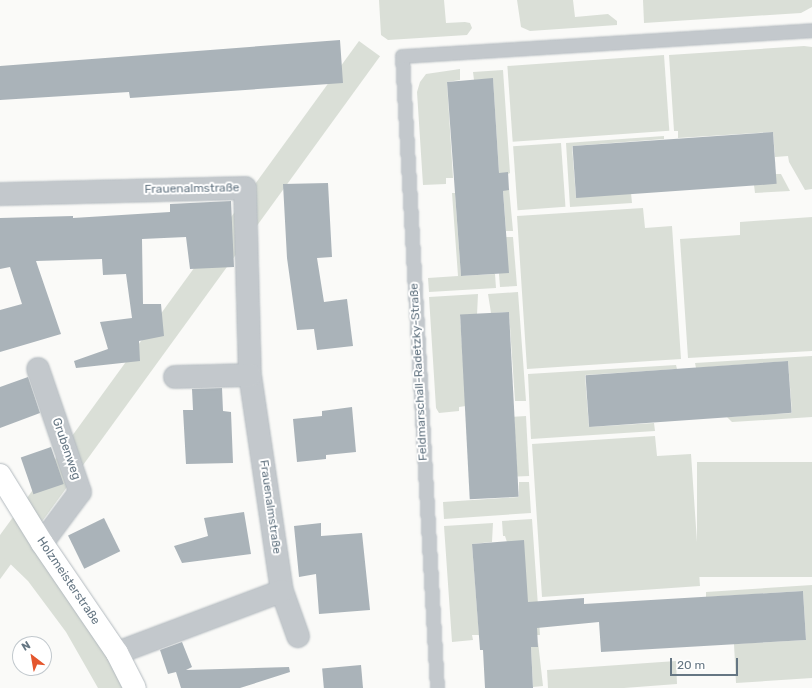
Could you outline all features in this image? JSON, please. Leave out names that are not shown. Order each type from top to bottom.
[{"type":"street","name":"Frauenalmstraße","points":[[0,194],[245,188],[250,375],[282,591],[298,636]]},
{"type":"street","name":"Grubenweg","points":[[38,369],[80,492],[42,543]]},
{"type":"street","points":[[175,377],[250,375]]},
{"type":"street","name":"Holzmeisterstraße","points":[[0,475],[42,543],[117,653],[135,688]]},
{"type":"street","points":[[117,653],[282,591]]},
{"type":"lane","name":"Feldmarschall-Radetzky-Straße","points":[[437,688],[402,56],[812,30]]},
{"type":"shaded area","points":[[379,0],[444,0],[446,23],[465,22],[470,23],[472,28],[467,35],[388,40],[381,35]]},
{"type":"shaded area","points":[[517,0],[573,0],[575,17],[608,14],[617,21],[617,25],[530,31],[521,27]]},
{"type":"shaded area","points":[[643,0],[812,0],[812,7],[801,13],[644,23]]},
{"type":"shaded area","points":[[359,41],[380,56],[0,579],[0,535]]},
{"type":"shaded area","points":[[804,46],[812,47],[812,189],[805,190],[789,162],[788,156],[775,157],[773,132],[678,138],[678,131],[674,131],[669,55]]},
{"type":"shaded area","points":[[664,55],[669,131],[513,142],[507,66]]},
{"type":"shaded area","points":[[460,69],[460,80],[447,82],[453,178],[446,178],[446,184],[423,185],[417,92],[420,82],[426,74]]},
{"type":"shaded area","points":[[503,70],[510,173],[508,174],[499,173],[493,79],[474,80],[473,72]]},
{"type":"shaded area","points":[[664,136],[664,139],[572,146],[576,197],[631,193],[632,203],[570,207],[566,143]]},
{"type":"shaded area","points":[[561,143],[565,207],[518,210],[513,146]]},
{"type":"shaded area","points":[[776,174],[781,174],[790,191],[755,193],[754,185]]},
{"type":"shaded area","points":[[509,188],[513,231],[506,231],[503,191]]},
{"type":"shaded area","points":[[452,193],[455,193],[461,276],[495,274],[496,288],[429,292],[428,278],[458,276]]},
{"type":"shaded area","points":[[643,208],[645,228],[672,226],[681,359],[527,369],[517,216]]},
{"type":"shaded area","points":[[812,217],[812,351],[688,358],[680,239],[740,235],[740,222]]},
{"type":"shaded area","points":[[506,237],[513,237],[517,286],[500,287],[499,274]]},
{"type":"shaded area","points":[[518,292],[526,401],[515,401],[509,312],[491,313],[488,294]]},
{"type":"shaded area","points":[[478,294],[477,315],[460,316],[466,406],[459,407],[459,411],[439,413],[436,408],[429,297]]},
{"type":"shaded area","points":[[812,356],[812,417],[732,422],[727,417],[792,413],[788,361],[696,368],[695,363]]},
{"type":"shaded area","points":[[676,365],[677,369],[585,375],[589,427],[654,423],[655,431],[531,439],[528,374]]},
{"type":"shaded area","points":[[526,416],[529,476],[517,477],[514,417]]},
{"type":"shaded area","points":[[655,436],[657,456],[691,454],[700,586],[542,597],[532,444]]},
{"type":"shaded area","points":[[697,462],[812,462],[812,577],[697,577]]},
{"type":"shaded area","points":[[519,482],[529,482],[531,513],[444,519],[443,502],[519,497]]},
{"type":"shaded area","points":[[532,519],[540,635],[537,635],[505,536],[503,536],[502,521]]},
{"type":"shaded area","points":[[493,523],[492,542],[472,544],[479,635],[472,635],[473,640],[452,642],[444,526]]},
{"type":"shaded area","points":[[29,537],[129,688],[98,688],[66,632],[28,581],[0,554],[0,540]]},
{"type":"shaded area","points":[[812,585],[812,678],[736,683],[734,644],[806,640],[803,591],[706,597],[706,592]]},
{"type":"shaded area","points":[[538,642],[543,686],[533,687],[531,647],[538,647]]},
{"type":"shaded area","points":[[676,661],[677,684],[624,688],[548,688],[547,670]]},
{"type":"building","points":[[340,40],[343,83],[130,98],[129,92],[0,100],[0,66]]},
{"type":"building","points":[[493,78],[499,173],[508,172],[509,190],[503,191],[509,273],[461,276],[447,82]]},
{"type":"building","points":[[773,132],[777,184],[576,198],[572,146]]},
{"type":"building","points":[[328,183],[332,257],[317,258],[324,302],[347,299],[353,346],[317,350],[314,329],[297,330],[287,258],[283,184]]},
{"type":"building","points":[[231,201],[234,267],[190,269],[186,237],[142,239],[143,304],[161,304],[164,336],[139,341],[140,361],[76,368],[74,361],[108,349],[100,322],[132,318],[126,274],[103,275],[102,259],[36,261],[61,334],[0,352],[0,310],[22,304],[10,267],[0,269],[0,218],[73,216],[73,218],[170,212],[170,204]]},
{"type":"building","points":[[509,312],[519,497],[470,499],[460,315]]},
{"type":"building","points":[[788,361],[792,413],[589,427],[585,375]]},
{"type":"building","points":[[28,377],[40,413],[0,428],[0,387]]},
{"type":"building","points":[[222,388],[223,411],[231,412],[233,463],[186,464],[183,410],[193,410],[192,389]]},
{"type":"building","points":[[352,407],[356,452],[326,455],[326,459],[297,462],[293,419],[322,416],[322,411]]},
{"type":"building","points":[[51,447],[64,484],[33,494],[21,457]]},
{"type":"building","points":[[244,512],[251,554],[182,563],[174,546],[208,536],[204,518]]},
{"type":"building","points":[[104,518],[120,551],[84,569],[68,536]]},
{"type":"building","points":[[321,523],[321,536],[362,533],[370,610],[319,614],[316,574],[299,577],[294,526]]},
{"type":"building","points":[[524,540],[528,602],[584,598],[584,604],[803,591],[806,640],[601,652],[599,622],[537,628],[538,647],[531,647],[533,688],[485,688],[483,650],[480,650],[472,544]]},
{"type":"building","points":[[182,642],[192,667],[186,670],[289,667],[290,672],[240,688],[181,688],[176,672],[168,674],[160,650]]},
{"type":"building","points":[[361,665],[363,688],[324,688],[322,668]]}]
